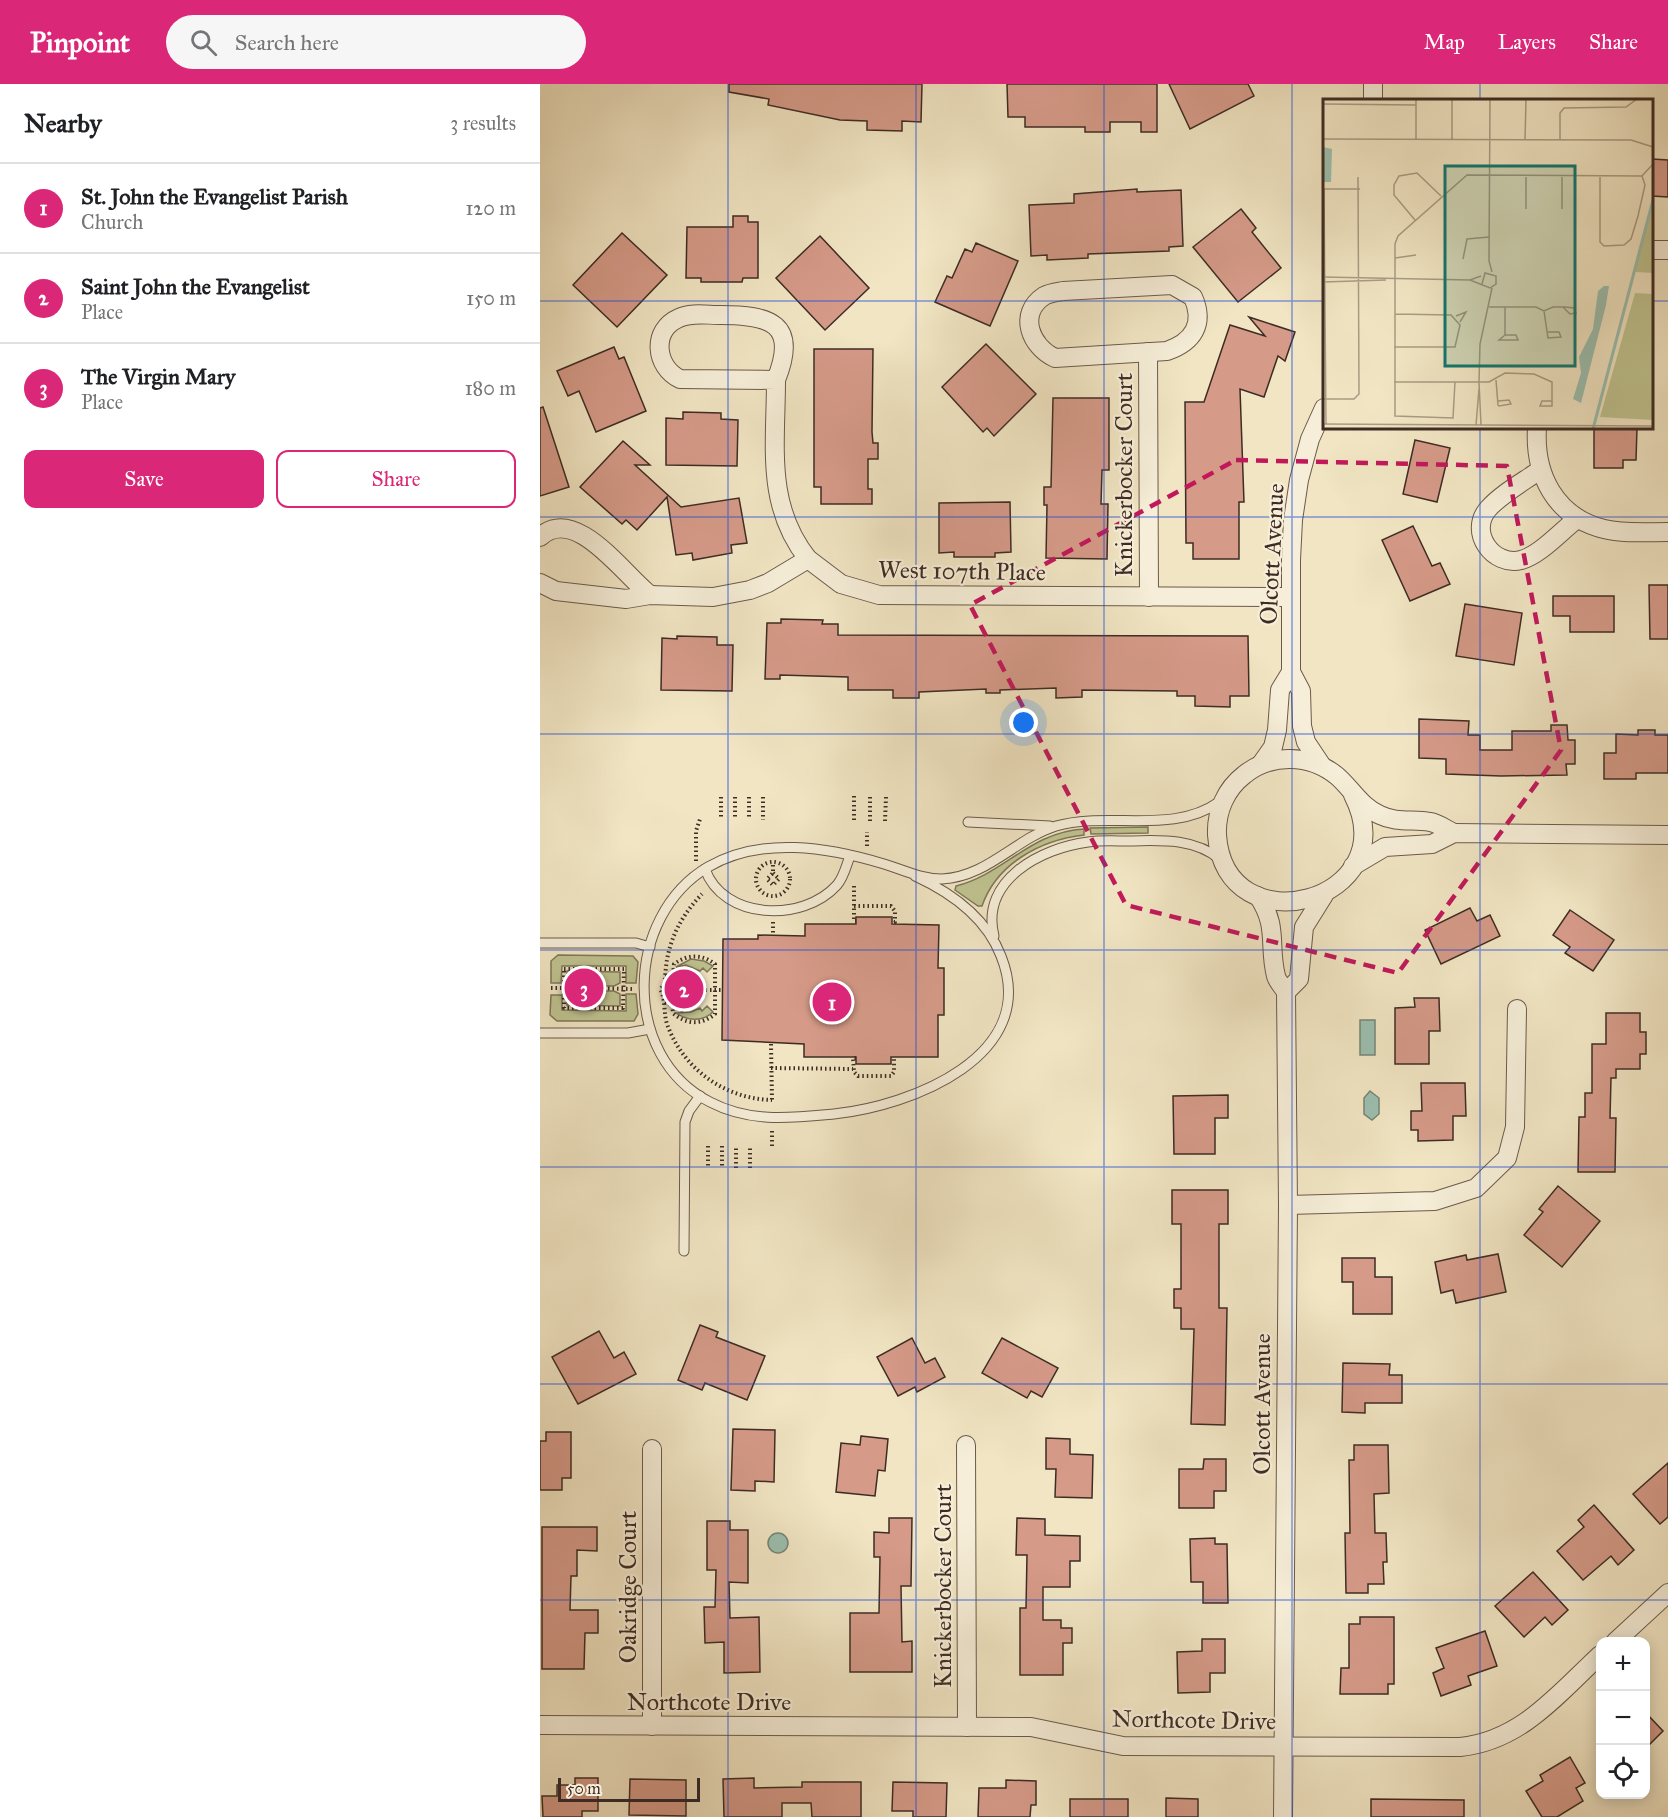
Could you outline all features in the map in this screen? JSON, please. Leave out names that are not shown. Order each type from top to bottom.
[{"type":"street","name":"Knickerbocker Court","points":[[1172,285],[1183,289],[1193,297],[1197,307],[1199,322],[1194,334],[1183,345],[1167,351],[1148,352],[1055,358],[1043,352],[1035,344],[1030,333],[1032,312],[1046,295],[1063,291],[1172,285]]},
{"type":"street","points":[[540,583],[556,591],[626,599],[650,595],[692,597],[731,594],[768,583],[808,559],[789,533],[778,502],[776,380],[782,363],[784,346],[778,329],[767,319],[745,315],[692,315],[673,321],[662,334],[659,351],[661,360],[672,375],[680,379],[776,380]]},
{"type":"street","name":"Knickerbocker Court","points":[[1148,352],[1149,597]]},
{"type":"street","name":"Olcott Avenue","points":[[1322,766],[1309,748],[1304,735],[1301,691],[1291,672],[1291,540],[1295,501],[1304,459],[1323,411]]},
{"type":"street","points":[[1537,429],[1537,457],[1540,470],[1556,499],[1577,519],[1615,531],[1668,532]]},
{"type":"street","points":[[1540,470],[1486,510],[1481,532],[1491,552],[1504,560],[1521,560],[1577,519]]},
{"type":"street","points":[[540,537],[556,528],[566,527],[582,532],[650,595]]},
{"type":"street","name":"West 107th Place","points":[[808,559],[841,584],[860,592],[879,595],[1291,597]]},
{"type":"street","name":"Olcott Avenue","points":[[1261,764],[1273,747],[1277,730],[1280,690],[1291,672]]},
{"type":"street","points":[[1455,833],[1432,844],[1385,847],[1353,866],[1340,883],[1324,895],[1307,901],[1286,903],[1258,896],[1236,879],[1225,863],[1217,830],[1226,796],[1239,779],[1261,764],[1294,759],[1322,766],[1338,777],[1353,795],[1380,815],[1401,821],[1432,822],[1455,833],[1668,834]]},
{"type":"street","points":[[1353,795],[1360,812],[1362,833],[1353,866]]},
{"type":"street","points":[[1286,992],[1299,979],[1304,927],[1324,895]]},
{"type":"street","name":"Olcott Avenue","points":[[1258,896],[1267,910],[1272,926],[1276,977],[1286,992],[1288,1205],[1283,1817]]},
{"type":"street","points":[[1288,1205],[1435,1201],[1476,1188],[1507,1158],[1515,1127],[1517,1009]]},
{"type":"street","name":"Knickerbocker Court","points":[[966,1445],[967,1727]]},
{"type":"street","name":"Oakridge Court","points":[[652,1449],[652,1726]]},
{"type":"street","points":[[1619,1637],[1668,1593]]},
{"type":"street","name":"Northcote Drive","points":[[540,1725],[1038,1727],[1123,1746],[1444,1748],[1494,1741],[1528,1721],[1596,1659]]},
{"type":"lane","points":[[1225,863],[1197,846],[1157,840],[1089,842],[1048,853],[1019,869],[1000,889],[993,903],[991,920],[1009,987],[1008,1002],[1001,1026],[982,1052],[956,1073],[906,1098],[865,1109],[782,1118],[737,1113],[700,1096],[674,1072],[650,1029],[644,995],[645,967],[650,946],[660,919],[671,900],[700,867],[760,848],[793,848],[850,856],[915,876],[942,879],[971,873],[987,866],[1026,839],[1055,827],[1092,820],[1186,817],[1207,810],[1226,796]]},
{"type":"lane","points":[[968,822],[1055,827]]},
{"type":"lane","points":[[700,867],[712,885],[729,900],[753,908],[784,910],[807,904],[831,891],[841,879],[850,856]]},
{"type":"lane","points":[[915,876],[966,907],[986,927],[999,949]]},
{"type":"lane","points":[[540,943],[636,943],[650,946]]},
{"type":"lane","points":[[540,1033],[628,1033],[650,1029]]},
{"type":"lane","points":[[684,1251],[686,1116],[700,1096]]},
{"type":"path","points":[[854,796],[854,821]]},
{"type":"path","points":[[721,797],[721,819]]},
{"type":"path","points":[[735,797],[735,819]]},
{"type":"path","points":[[749,797],[749,819]]},
{"type":"path","points":[[763,797],[763,820]]},
{"type":"path","points":[[870,797],[870,821]]},
{"type":"path","points":[[885,797],[885,821]]},
{"type":"path","points":[[700,819],[696,831],[700,867]]},
{"type":"path","points":[[867,832],[867,852]]},
{"type":"path","points":[[773,862],[787,869],[790,879],[783,892],[773,896],[759,889],[756,879],[759,869],[773,862]]},
{"type":"path","points":[[851,883],[854,887],[856,921]]},
{"type":"path","points":[[702,894],[684,915],[674,933],[667,956],[665,984],[669,990],[664,994],[669,1029],[683,1054],[695,1068],[727,1090],[749,1098],[772,1100]]},
{"type":"path","points":[[854,906],[891,906],[895,912],[895,922],[892,922]]},
{"type":"path","points":[[773,921],[773,935]]},
{"type":"path","points":[[674,974],[674,964],[682,959],[697,956],[715,964],[715,1014],[696,1023],[683,1020],[673,1013],[674,1005]]},
{"type":"path","points":[[564,969],[624,969],[623,989],[623,1008],[564,1008],[564,969]]},
{"type":"path","points":[[665,976],[682,969],[696,978],[701,990],[697,1001],[688,1007],[680,1003],[674,1005],[665,1002]]},
{"type":"path","points":[[551,988],[579,988],[579,994],[590,994],[590,988],[636,989]]},
{"type":"path","points":[[701,990],[721,990]]},
{"type":"path","points":[[771,1044],[772,1111]]},
{"type":"path","points":[[856,1058],[853,1058],[853,1069],[858,1076],[891,1076],[894,1072],[894,1059],[891,1059]]},
{"type":"path","points":[[771,1068],[853,1069]]},
{"type":"path","points":[[772,1125],[772,1146]]},
{"type":"path","points":[[708,1146],[708,1167]]},
{"type":"path","points":[[722,1146],[722,1168]]},
{"type":"path","points":[[736,1146],[736,1168]]},
{"type":"path","points":[[750,1146],[750,1168]]},
{"type":"highlighted area","points":[[1236,460],[1507,466],[1561,750],[1398,973],[1126,905],[970,605]]},
{"type":"green space","points":[[1148,827],[1148,833],[1091,834],[1090,828]]},
{"type":"green space","points":[[1084,829],[1084,835],[1052,842],[1022,856],[998,877],[982,906],[978,906],[955,890],[956,886],[989,872],[1048,837]]},
{"type":"green space","points":[[558,955],[633,956],[638,962],[636,983],[626,983],[626,966],[562,966],[561,983],[551,983],[551,961]]},
{"type":"green space","points":[[691,959],[704,961],[713,966],[707,972],[703,968],[700,971],[686,965],[676,967]]},
{"type":"green space","points":[[567,971],[620,972],[620,983],[614,986],[596,986],[594,980],[577,980],[576,985],[567,986]]},
{"type":"green space","points":[[567,991],[575,992],[577,997],[594,997],[596,991],[614,991],[620,994],[620,1006],[567,1005]]},
{"type":"green space","points":[[626,994],[636,994],[638,1014],[634,1021],[557,1021],[550,1015],[551,995],[562,995],[562,1010],[626,1011]]},
{"type":"green space","points":[[707,1006],[713,1012],[700,1019],[685,1018],[676,1013],[691,1012],[700,1008],[702,1011]]},
{"type":"shaded area","points":[[684,978],[692,981],[695,989],[692,997],[684,1000],[676,997],[673,989],[676,981]]},
{"type":"shaded area","points":[[1360,1020],[1375,1020],[1375,1055],[1360,1055]]},
{"type":"shaded area","points":[[1370,1091],[1379,1098],[1379,1114],[1372,1120],[1364,1114],[1364,1098]]},
{"type":"shaded area","points":[[774,1533],[782,1533],[788,1539],[788,1547],[782,1553],[774,1553],[768,1547],[768,1539]]},
{"type":"building","points":[[729,84],[922,84],[921,122],[902,121],[902,131],[867,130],[867,121],[840,120],[768,105],[769,99],[729,92]]},
{"type":"building","points":[[1007,84],[1157,84],[1157,132],[1141,132],[1141,122],[1110,122],[1110,132],[1085,132],[1085,127],[1025,127],[1025,117],[1008,117]]},
{"type":"building","points":[[1169,84],[1248,84],[1254,96],[1190,129]]},
{"type":"building","points":[[1653,159],[1668,160],[1668,197],[1653,196]]},
{"type":"building","points":[[1137,189],[1137,192],[1181,190],[1183,246],[1169,247],[1169,251],[1088,254],[1088,258],[1047,260],[1047,255],[1031,256],[1029,205],[1074,203],[1074,194]]},
{"type":"building","points":[[1241,209],[1256,228],[1252,232],[1281,268],[1238,302],[1193,247]]},
{"type":"building","points":[[733,216],[748,216],[748,222],[758,222],[758,278],[743,278],[742,282],[701,282],[701,278],[686,278],[687,227],[733,227]]},
{"type":"building","points":[[622,233],[667,275],[617,327],[573,285]]},
{"type":"building","points":[[820,236],[869,288],[825,330],[776,278]]},
{"type":"building","points":[[976,243],[1018,261],[990,326],[935,302],[947,276],[952,278],[965,249],[972,252]]},
{"type":"building","points":[[1249,317],[1295,332],[1285,361],[1278,356],[1264,397],[1240,389],[1244,502],[1239,502],[1239,559],[1193,559],[1193,543],[1186,543],[1185,402],[1204,402],[1230,325],[1265,336]]},
{"type":"building","points":[[986,344],[1036,394],[994,436],[987,428],[983,432],[942,387]]},
{"type":"building","points":[[614,347],[619,359],[624,357],[646,411],[596,432],[579,391],[568,396],[557,371]]},
{"type":"building","points":[[814,349],[873,349],[872,432],[873,443],[878,443],[878,459],[868,459],[868,489],[872,489],[872,504],[821,504],[821,487],[814,487]]},
{"type":"building","points":[[1053,398],[1109,398],[1109,470],[1102,470],[1101,504],[1108,504],[1107,559],[1046,558],[1047,505],[1044,505],[1044,487],[1051,487]]},
{"type":"building","points":[[543,407],[569,487],[540,496],[540,408]]},
{"type":"building","points":[[683,412],[721,413],[721,419],[738,420],[737,466],[666,465],[666,418],[683,419]]},
{"type":"building","points":[[1594,429],[1637,429],[1636,460],[1623,460],[1623,468],[1594,468]]},
{"type":"building","points":[[1415,440],[1450,448],[1437,502],[1403,494]]},
{"type":"building","points":[[623,441],[650,465],[635,465],[681,507],[739,498],[747,543],[731,545],[732,553],[693,560],[692,553],[676,555],[667,497],[637,530],[626,520],[622,524],[580,487]]},
{"type":"building","points":[[1010,502],[1011,552],[995,553],[995,557],[954,557],[954,552],[939,553],[939,503]]},
{"type":"building","points":[[1413,526],[1432,566],[1440,563],[1450,584],[1410,601],[1382,540]]},
{"type":"building","points":[[1649,585],[1668,585],[1668,639],[1650,639]]},
{"type":"building","points":[[1553,596],[1614,596],[1614,632],[1570,632],[1570,616],[1553,616]]},
{"type":"building","points":[[1465,604],[1522,613],[1514,665],[1456,656]]},
{"type":"building","points":[[781,619],[823,620],[822,624],[838,624],[838,635],[1248,636],[1249,696],[1230,696],[1230,707],[1195,706],[1195,696],[1177,696],[1177,691],[1082,690],[1082,697],[1056,698],[1056,688],[1000,690],[1000,693],[986,693],[986,689],[919,692],[919,698],[893,698],[893,690],[848,690],[848,677],[780,675],[780,679],[765,679],[767,623],[781,623]]},
{"type":"building","points":[[677,636],[717,637],[717,645],[733,645],[732,691],[661,690],[662,638],[677,639]]},
{"type":"building","points":[[1419,719],[1469,721],[1468,735],[1480,735],[1480,750],[1512,750],[1512,731],[1551,731],[1551,725],[1567,725],[1568,740],[1575,740],[1575,764],[1566,764],[1567,775],[1446,774],[1446,759],[1419,758]]},
{"type":"building","points":[[1638,730],[1655,730],[1655,735],[1668,735],[1668,773],[1636,773],[1636,779],[1604,779],[1604,753],[1616,753],[1616,734],[1638,735]]},
{"type":"building","points":[[1470,908],[1477,921],[1490,915],[1500,936],[1441,964],[1425,930]]},
{"type":"building","points":[[1570,910],[1614,940],[1593,971],[1565,953],[1570,947],[1553,935]]},
{"type":"building","points":[[856,917],[892,917],[892,924],[939,925],[938,968],[944,968],[944,1015],[938,1015],[938,1057],[891,1057],[891,1064],[856,1064],[856,1057],[804,1057],[804,1044],[722,1040],[723,939],[758,939],[758,935],[805,936],[805,924],[856,924]]},
{"type":"building","points":[[1414,998],[1439,998],[1440,1031],[1429,1031],[1429,1064],[1395,1064],[1395,1008],[1415,1007]]},
{"type":"building","points":[[1606,1013],[1640,1013],[1640,1032],[1646,1032],[1646,1054],[1640,1054],[1640,1069],[1616,1069],[1616,1078],[1611,1078],[1610,1118],[1616,1118],[1615,1172],[1578,1172],[1579,1117],[1585,1117],[1585,1093],[1592,1093],[1592,1044],[1606,1044]]},
{"type":"building","points":[[1421,1083],[1465,1083],[1466,1116],[1453,1116],[1453,1140],[1418,1141],[1418,1130],[1411,1130],[1411,1111],[1422,1111]]},
{"type":"building","points":[[1228,1095],[1228,1118],[1215,1118],[1215,1154],[1174,1154],[1173,1096]]},
{"type":"building","points":[[1558,1186],[1600,1221],[1562,1267],[1524,1235],[1543,1212],[1539,1209]]},
{"type":"building","points":[[1172,1190],[1228,1190],[1228,1224],[1219,1224],[1219,1308],[1227,1308],[1225,1425],[1191,1424],[1194,1329],[1181,1329],[1181,1308],[1174,1308],[1174,1289],[1181,1289],[1181,1224],[1172,1224]]},
{"type":"building","points":[[1498,1254],[1506,1292],[1456,1303],[1453,1290],[1441,1293],[1435,1262],[1466,1255],[1467,1260]]},
{"type":"building","points":[[1342,1258],[1375,1258],[1375,1277],[1392,1277],[1392,1314],[1353,1314],[1353,1282],[1342,1282]]},
{"type":"building","points":[[700,1325],[718,1332],[716,1337],[765,1356],[747,1400],[705,1383],[702,1390],[678,1380]]},
{"type":"building","points":[[599,1331],[614,1358],[624,1352],[636,1374],[578,1404],[552,1357]]},
{"type":"building","points":[[912,1338],[925,1363],[935,1358],[945,1377],[917,1392],[915,1387],[898,1396],[877,1357]]},
{"type":"building","points":[[1002,1338],[1058,1368],[1042,1397],[1031,1391],[1027,1398],[982,1373]]},
{"type":"building","points":[[1343,1363],[1390,1364],[1389,1375],[1402,1375],[1402,1403],[1365,1403],[1365,1413],[1342,1412]]},
{"type":"building","points":[[733,1429],[775,1430],[774,1482],[755,1481],[755,1491],[731,1490]]},
{"type":"building","points":[[546,1432],[571,1432],[571,1478],[562,1478],[562,1490],[540,1490],[540,1441],[546,1441]]},
{"type":"building","points":[[861,1436],[888,1439],[885,1471],[878,1470],[875,1496],[836,1492],[841,1443],[860,1445]]},
{"type":"building","points":[[1046,1438],[1070,1439],[1070,1454],[1093,1455],[1092,1498],[1055,1497],[1056,1469],[1046,1469]]},
{"type":"building","points":[[1354,1445],[1388,1445],[1389,1493],[1374,1494],[1375,1533],[1386,1533],[1387,1562],[1383,1562],[1384,1584],[1368,1584],[1368,1593],[1346,1593],[1345,1533],[1350,1533],[1349,1460],[1354,1460]]},
{"type":"building","points":[[1204,1459],[1226,1459],[1226,1491],[1214,1491],[1214,1508],[1179,1508],[1179,1469],[1203,1469]]},
{"type":"building","points":[[1668,1463],[1668,1517],[1660,1524],[1633,1494]]},
{"type":"building","points":[[1594,1505],[1634,1550],[1618,1565],[1611,1556],[1583,1580],[1557,1551],[1584,1527],[1578,1520]]},
{"type":"building","points":[[889,1518],[912,1518],[911,1586],[901,1586],[902,1642],[912,1641],[912,1672],[850,1672],[850,1613],[879,1613],[880,1557],[874,1557],[874,1532],[889,1533]]},
{"type":"building","points":[[1017,1518],[1045,1519],[1045,1535],[1080,1536],[1080,1561],[1070,1561],[1070,1587],[1043,1587],[1043,1620],[1061,1620],[1061,1628],[1072,1628],[1072,1643],[1063,1643],[1063,1675],[1020,1675],[1020,1608],[1026,1608],[1027,1555],[1016,1555]]},
{"type":"building","points":[[707,1521],[730,1521],[730,1530],[748,1530],[748,1583],[729,1582],[730,1618],[759,1617],[760,1672],[724,1673],[724,1642],[705,1643],[704,1607],[715,1607],[716,1570],[707,1570]]},
{"type":"building","points":[[542,1527],[597,1527],[597,1551],[577,1550],[577,1576],[571,1576],[570,1610],[598,1610],[598,1633],[585,1633],[584,1669],[542,1669]]},
{"type":"building","points":[[1215,1538],[1215,1544],[1227,1544],[1228,1603],[1203,1603],[1203,1582],[1191,1582],[1190,1539]]},
{"type":"building","points":[[1533,1572],[1568,1610],[1552,1625],[1545,1617],[1524,1637],[1495,1606]]},
{"type":"building","points":[[1360,1617],[1394,1617],[1394,1684],[1388,1684],[1388,1694],[1340,1694],[1341,1668],[1349,1668],[1349,1624],[1360,1624]]},
{"type":"building","points":[[1485,1631],[1497,1666],[1468,1676],[1471,1685],[1441,1696],[1433,1673],[1444,1668],[1436,1648]]},
{"type":"building","points":[[1202,1639],[1225,1639],[1225,1673],[1210,1673],[1210,1692],[1178,1693],[1177,1652],[1202,1651]]},
{"type":"building","points":[[1650,1717],[1663,1731],[1650,1744]]},
{"type":"building","points":[[1570,1757],[1585,1783],[1576,1788],[1583,1801],[1557,1817],[1542,1817],[1526,1791],[1543,1781],[1540,1775]]},
{"type":"building","points":[[575,1778],[598,1778],[598,1811],[582,1811],[582,1817],[543,1817],[542,1796],[557,1796],[557,1785],[575,1785]]},
{"type":"building","points":[[754,1778],[754,1788],[802,1787],[802,1782],[861,1782],[861,1817],[812,1817],[811,1803],[782,1803],[782,1817],[724,1817],[723,1779]]},
{"type":"building","points":[[630,1779],[686,1780],[686,1816],[629,1815]]},
{"type":"building","points":[[1006,1780],[1036,1781],[1036,1805],[1031,1805],[1030,1817],[978,1817],[979,1788],[1006,1788]]},
{"type":"building","points":[[893,1782],[947,1783],[946,1817],[913,1817],[913,1811],[892,1811]]},
{"type":"building","points":[[1166,1798],[1198,1799],[1198,1817],[1166,1817]]},
{"type":"building","points":[[1070,1799],[1128,1799],[1128,1817],[1070,1817]]},
{"type":"building","points":[[1371,1799],[1464,1800],[1464,1817],[1371,1817]]},
{"type":"place","name":"The Virgin Mary","points":[[584,988]]},
{"type":"place","name":"Saint John the Evangelist","points":[[684,989]]},
{"type":"place","name":"St. John the Evangelist Parish","points":[[832,1002]]}]
